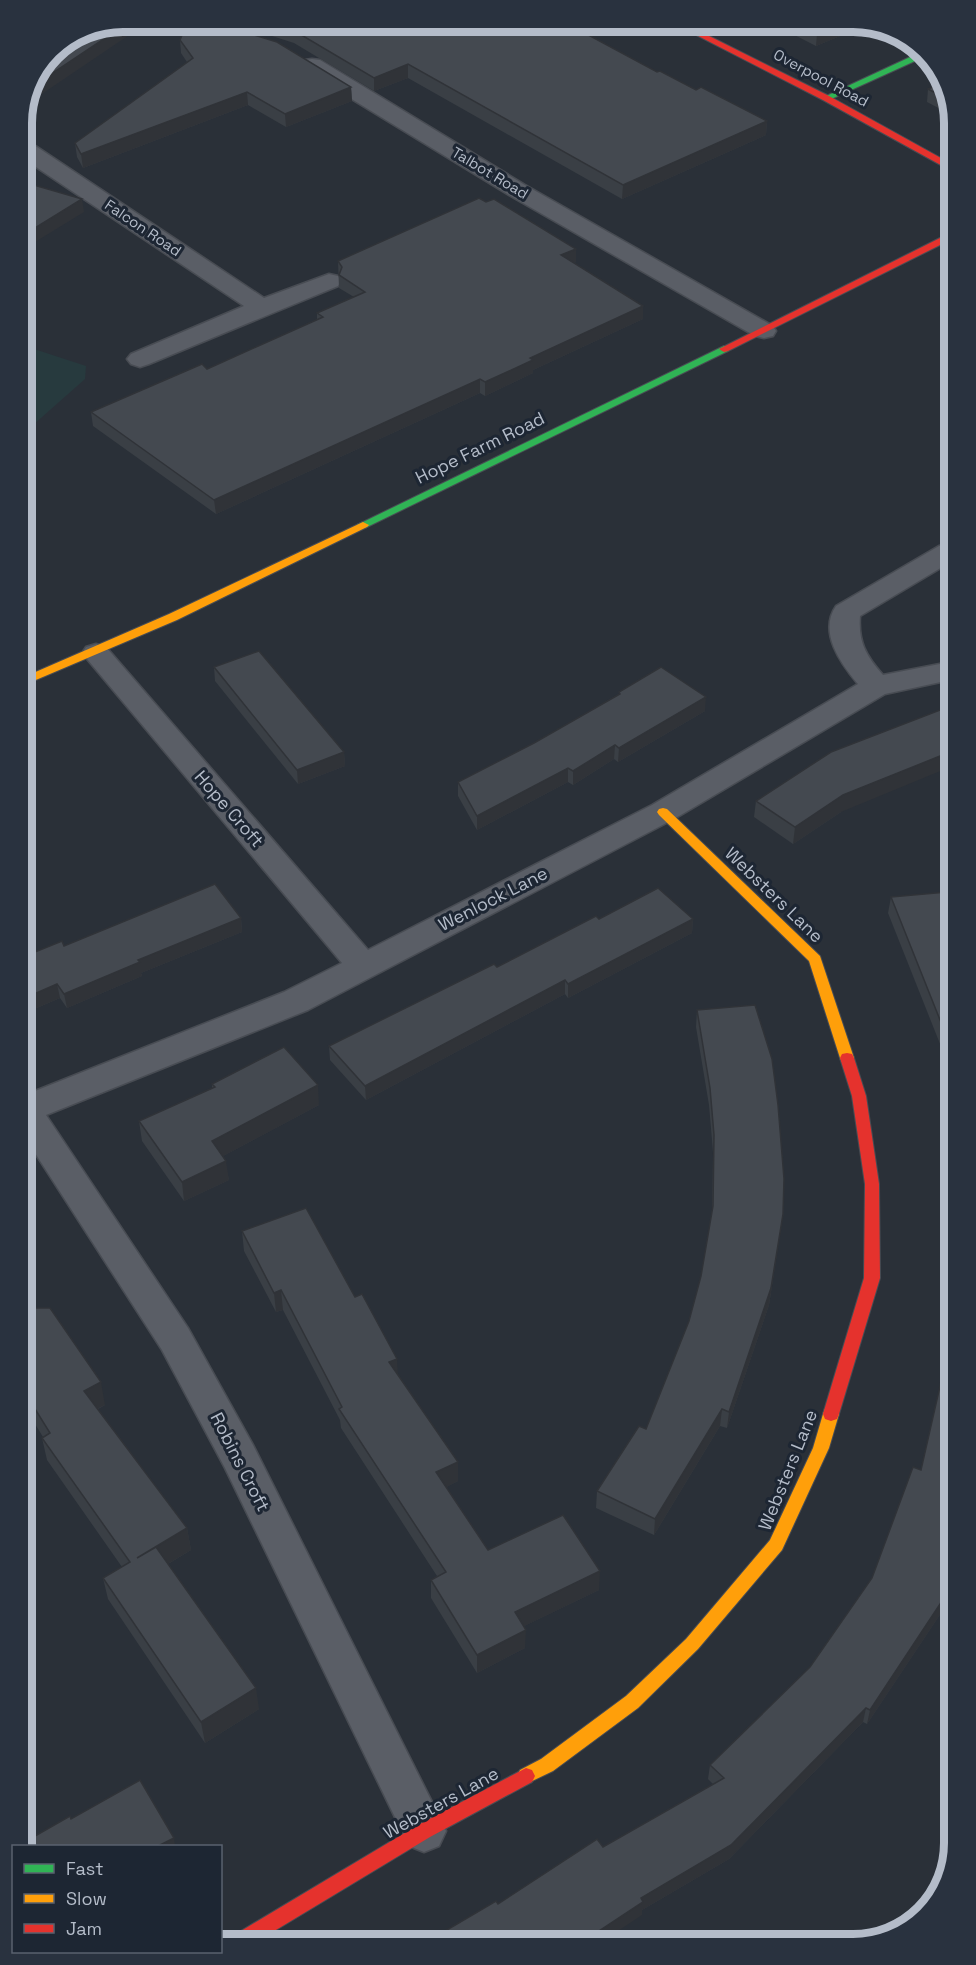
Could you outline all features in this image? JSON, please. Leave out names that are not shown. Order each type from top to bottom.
[{"type":"street","name":"Overpool Road","points":[[695,32],[826,98],[944,164]]},
{"type":"street","name":"Talbot Road","points":[[296,55],[517,189],[764,330]]},
{"type":"street","points":[[826,98],[916,57]]},
{"type":"street","name":"Falcon Road","points":[[32,155],[262,308]]},
{"type":"street","name":"Hope Farm Road","points":[[32,678],[96,653],[299,557],[764,330],[944,239]]},
{"type":"street","points":[[140,359],[329,281]]},
{"type":"street","points":[[876,686],[855,662],[843,635],[846,612],[944,555]]},
{"type":"street","name":"Hope Croft","points":[[96,653],[363,965]]},
{"type":"street","name":"Wenlock Lane","points":[[32,1106],[296,1001],[663,813],[876,686],[944,672]]},
{"type":"street","name":"Websters Lane","points":[[254,1933],[424,1831],[547,1764],[632,1702],[692,1644],[776,1545],[821,1448],[872,1278],[872,1184],[859,1096],[815,959],[663,813]]},
{"type":"street","name":"Robins Croft","points":[[32,1120],[175,1339],[239,1457],[424,1831]]},
{"type":"green space","points":[[32,348],[86,366],[85,379],[33,425]]},
{"type":"building","points":[[183,32],[244,32],[277,42],[351,87],[285,114],[247,92],[81,154],[75,143],[193,58],[180,40]]},
{"type":"building","points":[[296,32],[583,32],[657,72],[660,71],[696,90],[701,87],[767,121],[623,185],[408,64],[374,78]]},
{"type":"building","points":[[113,33],[43,79],[58,58],[72,47],[88,38]]},
{"type":"building","points":[[937,85],[940,95],[928,89]]},
{"type":"building","points":[[32,184],[82,199],[32,230]]},
{"type":"building","points":[[479,198],[486,202],[494,199],[576,249],[561,255],[643,306],[530,358],[533,360],[485,382],[480,379],[214,500],[91,412],[202,364],[207,369],[323,317],[317,313],[365,292],[339,275],[342,267],[338,261]]},
{"type":"building","points":[[259,651],[344,752],[297,770],[214,667]]},
{"type":"building","points":[[661,667],[706,697],[619,748],[615,745],[573,771],[568,768],[477,816],[458,782],[534,743],[620,694],[619,692]]},
{"type":"building","points":[[944,710],[944,754],[843,795],[795,827],[756,801],[831,752]]},
{"type":"building","points":[[215,884],[241,918],[138,960],[140,962],[64,994],[57,984],[32,995],[32,953],[62,941],[64,946]]},
{"type":"building","points":[[658,888],[693,919],[568,984],[565,980],[365,1086],[329,1046],[494,964],[497,967],[596,916],[599,919]]},
{"type":"building","points":[[944,892],[944,1030],[891,897]]},
{"type":"building","points":[[755,1005],[772,1059],[784,1179],[783,1214],[771,1288],[729,1412],[722,1409],[655,1519],[597,1491],[639,1426],[646,1429],[689,1321],[701,1276],[713,1206],[714,1135],[710,1088],[697,1010]]},
{"type":"building","points":[[284,1047],[318,1085],[212,1141],[226,1161],[182,1182],[139,1121],[215,1087],[212,1084]]},
{"type":"building","points":[[306,1208],[355,1297],[362,1294],[397,1359],[389,1362],[458,1462],[436,1472],[488,1550],[563,1515],[600,1571],[515,1612],[526,1630],[477,1655],[431,1580],[446,1572],[339,1409],[342,1407],[281,1290],[274,1293],[242,1231]]},
{"type":"building","points":[[50,1308],[101,1382],[84,1391],[187,1528],[137,1558],[156,1547],[256,1688],[201,1722],[103,1578],[130,1562],[42,1438],[50,1433],[32,1404],[32,1309]]},
{"type":"building","points":[[944,1368],[944,1598],[870,1710],[866,1708],[731,1845],[641,1898],[643,1902],[595,1934],[441,1933],[496,1901],[498,1904],[597,1839],[603,1847],[724,1778],[710,1765],[810,1667],[872,1578],[913,1467],[921,1470]]},
{"type":"building","points":[[140,1780],[174,1838],[160,1845],[32,1845],[32,1838],[70,1816],[71,1819]]},
{"type":"traffic: fast","points":[[826,98],[916,57]]},
{"type":"traffic: fast","points":[[363,525],[724,349]]},
{"type":"traffic: slow","points":[[32,678],[173,617],[363,525]]},
{"type":"traffic: slow","points":[[663,812],[815,959],[847,1058]]},
{"type":"traffic: slow","points":[[526,1776],[547,1765],[632,1702],[692,1644],[776,1545],[821,1448],[831,1414]]},
{"type":"traffic: jam","points":[[695,32],[826,98],[944,164]]},
{"type":"traffic: jam","points":[[724,349],[944,239]]},
{"type":"traffic: jam","points":[[831,1414],[872,1278],[872,1184],[859,1096],[847,1058]]},
{"type":"traffic: jam","points":[[254,1933],[424,1831],[526,1776]]}]
